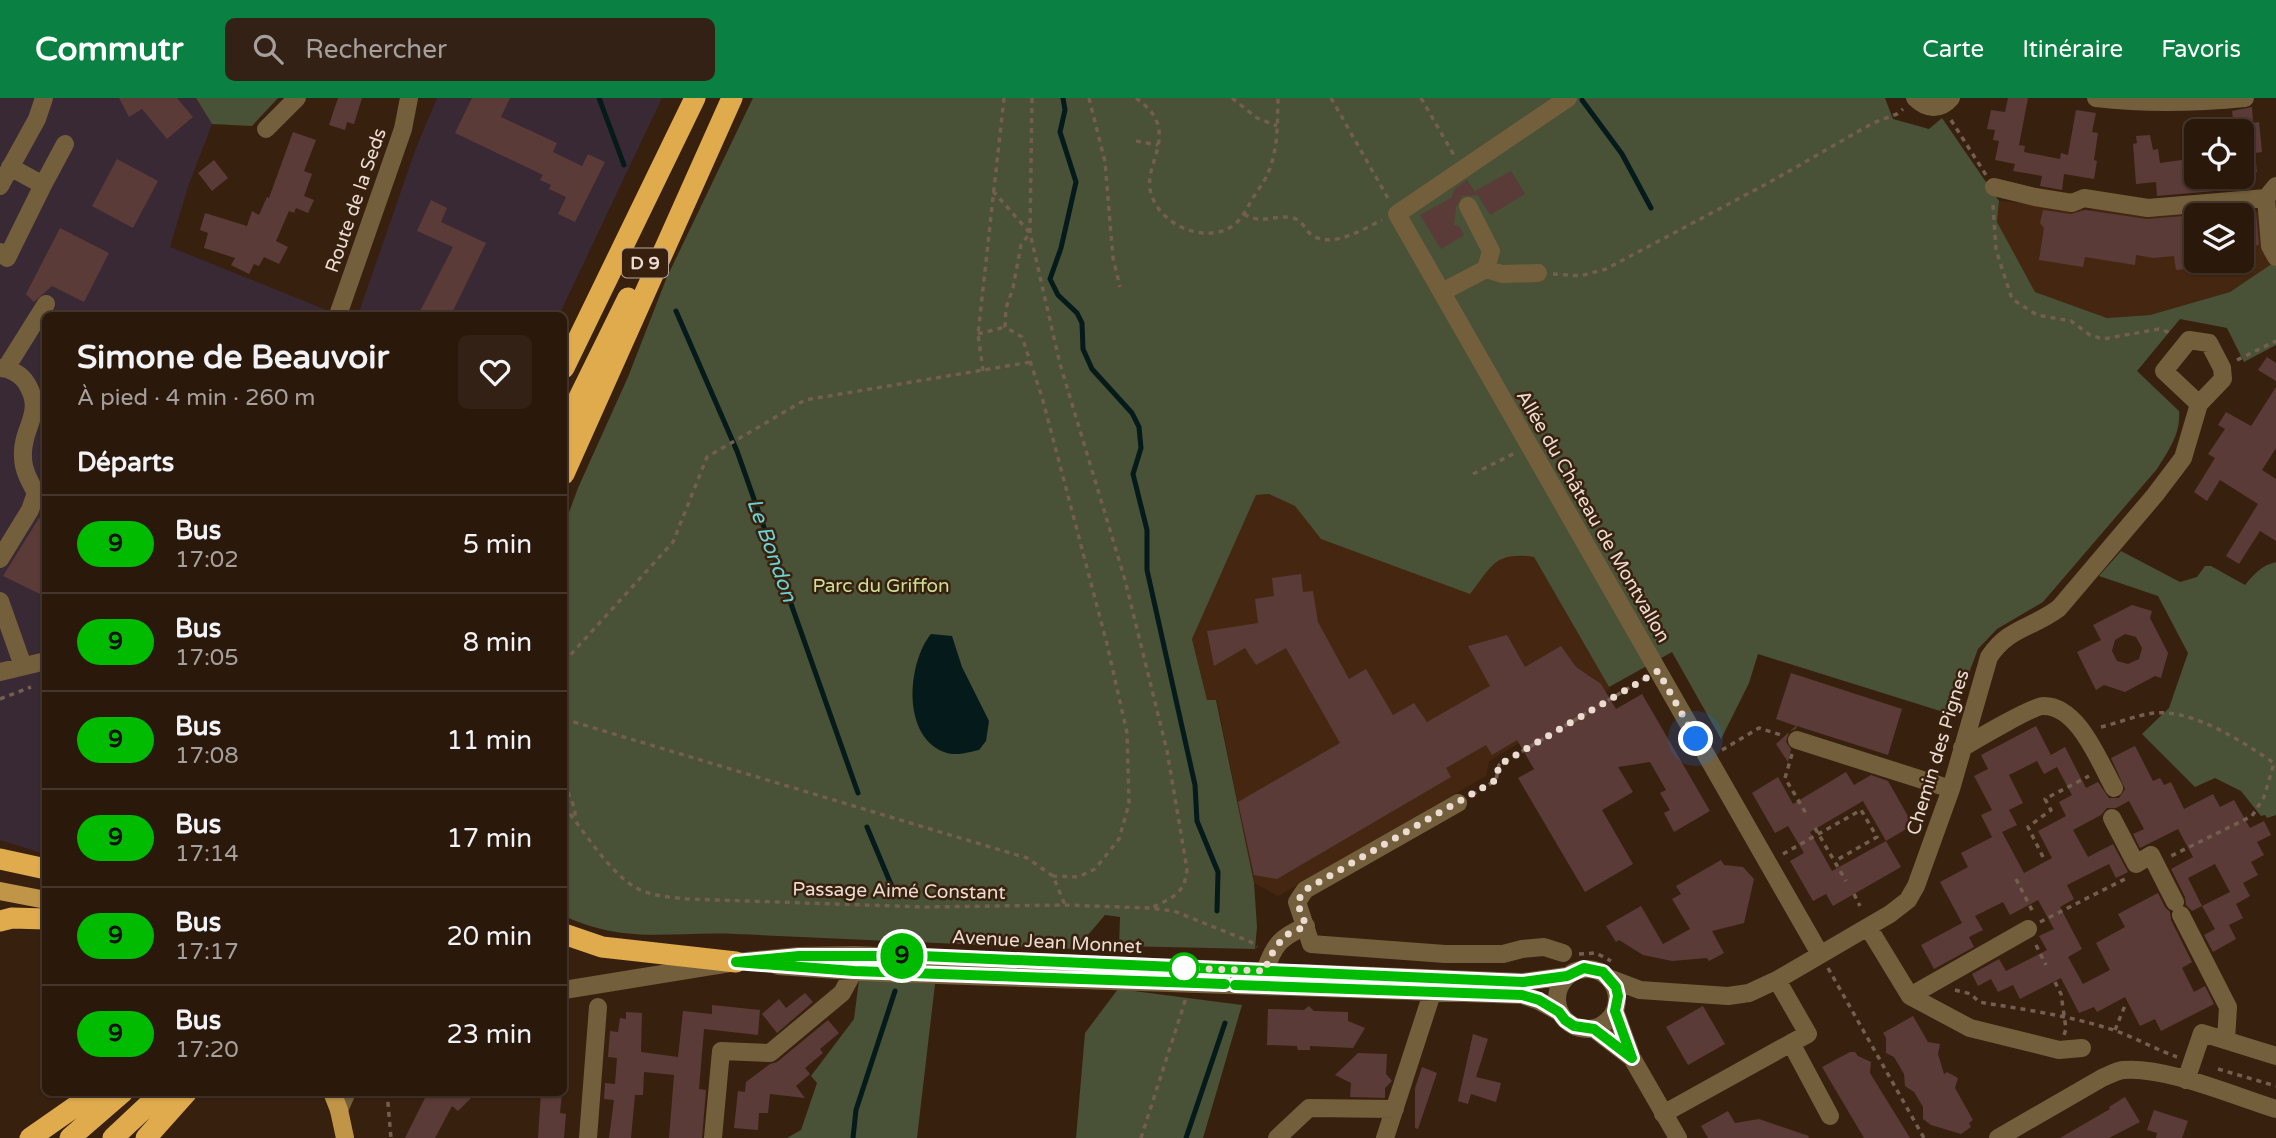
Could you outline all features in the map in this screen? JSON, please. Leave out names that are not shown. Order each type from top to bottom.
[{"type":"highway","name":"D 9","points":[[567,362],[695,98]]},
{"type":"highway","name":"D 9","points":[[567,422],[726,98]]},
{"type":"highway","points":[[567,467],[732,98]]},
{"type":"highway","points":[[567,344],[650,190]]},
{"type":"highway","points":[[0,859],[42,868]]},
{"type":"highway","points":[[0,921],[12,918],[42,919]]},
{"type":"highway","points":[[567,935],[602,947],[736,962]]},
{"type":"highway","points":[[30,1138],[90,1096]]},
{"type":"highway","points":[[71,1138],[118,1096]]},
{"type":"highway","points":[[113,1138],[158,1096]]},
{"type":"highway","points":[[146,1138],[183,1096]]},
{"type":"main road","points":[[0,891],[42,899]]},
{"type":"main road","points":[[334,1096],[345,1138]]},
{"type":"street","points":[[0,186],[37,119],[44,98]]},
{"type":"street","points":[[266,129],[297,98]]},
{"type":"street","name":"Route de la Seds","points":[[339,312],[402,129],[409,98]]},
{"type":"street","points":[[1396,214],[1568,98]]},
{"type":"street","points":[[1915,98],[1932,108],[1947,102]]},
{"type":"street","points":[[2096,98],[2135,103],[2245,98]]},
{"type":"street","points":[[0,252],[7,258],[65,144]]},
{"type":"street","points":[[10,167],[43,186]]},
{"type":"street","points":[[1994,187],[2035,198],[2073,203],[2084,198],[2148,208],[2271,192],[2270,246],[2276,257]]},
{"type":"street","points":[[1468,206],[1491,251],[1486,269]]},
{"type":"street","name":"Allée du Château de Montvallon","points":[[1396,214],[1820,954]]},
{"type":"street","points":[[1442,292],[1486,269],[1502,274],[1538,273]]},
{"type":"street","points":[[0,559],[41,495],[22,460],[23,443],[35,411],[34,396],[23,378],[3,368],[46,304]]},
{"type":"street","points":[[2199,404],[2164,371],[2189,340],[2209,343],[2222,368]]},
{"type":"street","name":"Chemin des Pignes","points":[[1611,979],[1640,990],[1728,996],[1749,993],[1777,980],[1868,927],[1908,900],[1916,886],[1951,789],[1989,657],[2009,634],[2048,617],[2059,608],[2155,495],[2183,458],[2199,404],[2223,379],[2222,368]]},
{"type":"street","points":[[0,601],[23,667]]},
{"type":"street","points":[[0,672],[42,662]]},
{"type":"street","points":[[1962,748],[2041,705],[2061,708],[2076,721],[2114,788]]},
{"type":"street","points":[[1797,740],[1951,789]]},
{"type":"street","points":[[1458,803],[1305,890],[1297,902],[1311,944],[1468,954],[1503,954],[1544,947],[1563,953]]},
{"type":"street","points":[[2112,818],[2136,864],[2151,855],[2228,1007],[2226,1040]]},
{"type":"street","points":[[1266,960],[1284,936],[1306,926]]},
{"type":"street","points":[[1910,996],[2033,926]]},
{"type":"street","points":[[1868,927],[1910,996],[1970,1028],[2060,1050],[2082,1048]]},
{"type":"street","name":"Avenue Jean Monnet","points":[[567,990],[736,962],[799,956],[883,964],[1436,984],[1523,982],[1567,976]]},
{"type":"street","name":"Avenue Jean Monnet","points":[[1225,977],[1266,960],[1522,995],[1539,1000],[1559,1012]]},
{"type":"street","name":"Avenue Jean Monnet","points":[[736,962],[854,971],[883,964]]},
{"type":"street","points":[[1632,1058],[1594,1029],[1574,1026],[1565,1020],[1559,1012],[1557,993],[1567,976],[1584,968],[1594,969],[1611,979],[1616,987],[1616,1008],[1632,1058],[1678,1138]]},
{"type":"street","points":[[713,1138],[721,1051],[770,1053],[842,993],[854,971]]},
{"type":"street","points":[[1664,1114],[1808,1034],[1777,980]]},
{"type":"street","points":[[1385,1138],[1436,984]]},
{"type":"street","points":[[1594,1029],[1610,1019],[1616,1008],[1640,990]]},
{"type":"street","points":[[588,1138],[598,1007]]},
{"type":"street","points":[[2186,1080],[2202,1033],[2276,1056]]},
{"type":"street","points":[[1791,1042],[1830,1116]]},
{"type":"street","points":[[1998,1138],[2102,1077],[2120,1070],[2149,1071],[2186,1080],[2276,1110]]},
{"type":"street","points":[[339,1110],[345,1096]]},
{"type":"street","points":[[1277,1138],[1309,1108],[1395,1109]]},
{"type":"path","points":[[983,371],[978,334],[1004,98]]},
{"type":"path","points":[[1032,98],[1030,233],[1060,364],[1125,580],[1167,751],[1187,869],[1186,884],[1173,898],[1149,908]]},
{"type":"path","points":[[1088,98],[1105,162],[1113,258],[1120,287]]},
{"type":"path","points":[[1136,98],[1149,107],[1159,132],[1158,145],[1149,172],[1151,191],[1157,208],[1167,218],[1193,232],[1206,234],[1221,232],[1235,224],[1244,214],[1271,168],[1277,145],[1279,98]]},
{"type":"path","points":[[1232,98],[1257,118],[1278,126]]},
{"type":"path","points":[[1244,214],[1253,220],[1292,218],[1300,222],[1312,235],[1325,240],[1346,236],[1396,214],[1331,98]]},
{"type":"path","points":[[1420,98],[1462,169]]},
{"type":"path","points":[[1538,273],[1580,275],[1606,269],[1770,182],[1873,123],[1897,114],[1915,98]]},
{"type":"path","points":[[1947,102],[1994,187],[1996,250],[2012,299],[2037,315],[2071,321],[2090,335],[2103,339],[2159,329]]},
{"type":"path","points":[[1136,141],[1158,145]]},
{"type":"path","points":[[993,191],[1030,233]]},
{"type":"path","points":[[1005,327],[1006,308],[1013,288],[1021,245],[1030,233]]},
{"type":"path","points":[[978,334],[1005,327],[1023,337],[1042,397],[1107,644],[1127,733],[1129,804],[1119,839],[1095,869],[1078,877],[1052,876]]},
{"type":"path","points":[[2222,368],[2276,341]]},
{"type":"path","points":[[567,659],[673,542],[707,457],[805,400],[1031,362]]},
{"type":"path","points":[[1473,474],[1530,445]]},
{"type":"path","points":[[1458,803],[1496,780],[1499,765],[1658,671]]},
{"type":"path","points":[[0,699],[31,687]]},
{"type":"path","points":[[2033,926],[2252,816],[2264,797],[2275,762],[2197,719],[2156,713],[2082,732]]},
{"type":"path","points":[[567,720],[1027,858],[1052,876],[1065,905]]},
{"type":"path","points":[[1708,759],[1759,728],[1797,740],[1785,778],[1807,815]]},
{"type":"path","points":[[2043,857],[2028,827],[2051,810],[2045,799],[2103,769]]},
{"type":"path","points":[[567,790],[575,809],[575,821]]},
{"type":"path","name":"Passage Aimé Constant","points":[[567,810],[606,860],[633,886],[656,896],[724,901],[925,907],[1065,905],[1149,908],[1174,911],[1251,942],[1266,960]]},
{"type":"path","points":[[1769,862],[1861,810],[1877,837],[1835,861]]},
{"type":"path","points":[[1815,828],[1846,881]]},
{"type":"path","points":[[1854,894],[1860,906]]},
{"type":"path","points":[[1820,954],[1924,1138]]},
{"type":"path","points":[[2055,982],[2061,994],[2066,1030],[2060,1050]]},
{"type":"path","points":[[1931,984],[1971,994],[1979,1002],[2115,1030],[2148,1046],[2193,1062],[2276,1086]]},
{"type":"path","points":[[1141,1138],[1186,996]]},
{"type":"path","points":[[2115,1030],[2126,1003]]},
{"type":"path","points":[[387,1096],[391,1138]]},
{"type":"shaded area","points":[[0,98],[196,98],[212,124],[188,187],[170,247],[332,312],[42,312],[42,853],[0,840]]},
{"type":"shaded area","points":[[437,98],[662,98],[560,312],[359,312],[416,148]]},
{"type":"shaded area","points":[[1999,201],[2091,210],[2093,203],[2184,204],[2184,273],[2254,273],[2254,211],[2259,211],[2272,264],[2230,292],[2150,315],[2107,318],[2035,292],[1997,222]]},
{"type":"shaded area","points":[[1269,494],[1295,506],[1322,539],[1497,560],[1514,554],[1534,557],[1610,689],[1489,761],[1486,776],[1278,896],[1254,883],[1217,700],[1207,700],[1192,639],[1256,495]]},
{"type":"green space","points":[[196,98],[278,98],[252,126],[212,124]]},
{"type":"green space","name":"Parc du Griffon","points":[[753,98],[1885,98],[1893,119],[1929,129],[1942,118],[1999,201],[1997,222],[2035,292],[2107,318],[2150,315],[2230,292],[2276,261],[2276,345],[2244,362],[2227,328],[2180,319],[2137,371],[2179,411],[2176,435],[2169,449],[2157,469],[2043,602],[1997,629],[1978,649],[1953,715],[1758,654],[1749,683],[1721,739],[1672,652],[1609,687],[1534,557],[1511,556],[1502,559],[1490,568],[1470,594],[1321,539],[1295,506],[1269,494],[1256,495],[1192,639],[1207,700],[1216,700],[1254,883],[1257,927],[1255,949],[1119,946],[1120,917],[1105,915],[1076,949],[736,934],[649,935],[608,931],[567,917],[567,518],[628,377],[667,277]]},
{"type":"green space","points":[[2121,551],[2180,582],[2197,577],[2205,566],[2211,566],[2245,585],[2259,570],[2276,562],[2276,815],[2267,818],[2265,815],[2261,816],[2241,791],[2215,778],[2195,787],[2142,734],[2169,708],[2188,653],[2158,596],[2099,576]]},
{"type":"green space","points":[[859,980],[935,984],[917,1138],[787,1138],[801,1130],[817,1083],[811,1076],[854,1019]]},
{"type":"green space","points":[[1118,989],[1242,1005],[1203,1138],[1076,1138],[1085,1033]]},
{"type":"water","points":[[931,634],[952,636],[962,667],[989,721],[986,741],[979,750],[959,754],[947,753],[932,745],[922,733],[915,717],[913,681],[923,647]]},
{"type":"building","points":[[119,98],[177,98],[193,117],[167,139],[142,109],[129,117]]},
{"type":"building","points":[[338,98],[362,98],[354,124],[347,122],[345,130],[329,125]]},
{"type":"building","points":[[472,98],[510,98],[501,117],[557,143],[553,152],[582,166],[588,154],[605,162],[575,222],[558,214],[566,197],[549,189],[551,185],[540,180],[543,175],[455,133]]},
{"type":"building","points":[[2008,98],[2028,98],[2019,145],[2025,146],[2024,152],[2060,159],[2061,153],[2068,155],[2076,110],[2096,113],[2092,132],[2098,133],[2094,179],[2064,174],[2062,190],[2040,186],[2042,176],[2013,171],[2015,164],[1995,160],[1999,141],[1993,140],[1995,130],[1987,129],[1991,110],[2005,112]]},
{"type":"building","points":[[2252,107],[2253,119],[2233,119],[2232,111]]},
{"type":"building","points":[[2259,122],[2262,152],[2255,153],[2257,172],[2254,172],[2254,123]]},
{"type":"building","points":[[293,132],[316,140],[304,171],[312,174],[304,196],[314,200],[308,213],[296,208],[294,213],[289,211],[276,241],[288,247],[279,264],[264,257],[259,266],[254,264],[249,274],[231,265],[235,258],[204,248],[208,233],[200,230],[205,213],[247,226],[252,211],[259,215],[267,197],[269,198]]},
{"type":"building","points":[[2150,135],[2153,150],[2158,149],[2160,163],[2184,160],[2184,189],[2238,189],[2157,196],[2156,182],[2136,184],[2133,144],[2137,143],[2136,136]]},
{"type":"building","points":[[117,159],[158,181],[133,228],[92,206]]},
{"type":"building","points":[[214,160],[228,178],[212,191],[198,173]]},
{"type":"building","points":[[1511,171],[1525,194],[1490,215],[1478,195],[1462,196],[1456,207],[1454,225],[1460,227],[1464,235],[1441,249],[1420,215],[1451,198],[1455,189],[1467,180],[1477,195],[1475,191]]},
{"type":"building","points":[[431,200],[447,208],[441,222],[486,243],[452,312],[420,312],[453,247],[417,231]]},
{"type":"building","points":[[2043,210],[2071,214],[2085,210],[2147,219],[2184,216],[2184,269],[2176,270],[2174,256],[2153,258],[2136,255],[2135,265],[2085,257],[2083,267],[2039,260],[2044,228],[2040,223]]},
{"type":"building","points":[[2254,211],[2259,245],[2254,246]]},
{"type":"building","points":[[60,228],[109,253],[84,302],[52,286],[34,302],[26,294]]},
{"type":"building","points":[[2267,357],[2276,363],[2276,381],[2258,370]]},
{"type":"building","points":[[2276,387],[2276,448],[2262,470],[2276,479],[2276,541],[2260,531],[2239,564],[2226,556],[2258,504],[2220,480],[2207,501],[2194,492],[2215,458],[2208,454],[2225,429],[2218,425],[2226,412],[2251,426]]},
{"type":"building","points":[[39,518],[42,519],[42,595],[3,576]]},
{"type":"building","points":[[1301,574],[1303,592],[1313,591],[1318,622],[1349,679],[1366,669],[1393,715],[1414,703],[1427,722],[1490,686],[1468,646],[1507,635],[1525,667],[1561,646],[1576,667],[1601,684],[1616,709],[1642,694],[1710,811],[1674,832],[1664,813],[1670,810],[1660,793],[1666,790],[1650,762],[1618,767],[1633,792],[1602,810],[1633,864],[1585,892],[1518,778],[1534,769],[1517,740],[1492,755],[1486,745],[1446,768],[1451,777],[1277,879],[1254,875],[1238,802],[1340,743],[1286,648],[1256,665],[1245,648],[1214,666],[1207,631],[1258,623],[1255,599],[1274,596],[1272,578]]},
{"type":"building","points":[[2132,605],[2152,611],[2150,618],[2168,653],[2161,678],[2155,676],[2125,692],[2104,685],[2096,690],[2077,652],[2101,640],[2093,625]],"holes":[[[2125,634],[2136,637],[2142,648],[2139,659],[2128,664],[2117,661],[2112,651],[2115,640]]]},
{"type":"building","points":[[1791,673],[1902,709],[1888,755],[1797,726],[1790,731],[1796,726],[1776,719]]},
{"type":"building","points":[[2036,726],[2051,755],[2065,747],[2086,788],[2098,782],[2109,798],[2119,798],[2125,789],[2111,758],[2135,746],[2153,781],[2160,778],[2164,785],[2171,782],[2184,809],[2213,794],[2220,807],[2234,800],[2250,828],[2264,821],[2271,835],[2257,842],[2264,855],[2251,862],[2258,875],[2243,883],[2250,896],[2236,904],[2243,918],[2229,925],[2236,939],[2213,952],[2204,935],[2215,929],[2202,906],[2192,911],[2186,905],[2185,897],[2171,869],[2193,857],[2178,829],[2140,848],[2133,834],[2144,829],[2129,801],[2116,808],[2107,808],[2101,815],[2073,830],[2088,857],[2113,844],[2128,872],[2116,878],[2109,864],[2067,885],[2074,899],[2060,907],[2082,949],[2068,957],[2083,984],[2110,970],[2096,943],[2125,927],[2118,914],[2158,893],[2170,912],[2171,920],[2192,962],[2182,968],[2194,992],[2205,986],[2214,1004],[2161,1031],[2155,1019],[2140,1026],[2125,997],[2097,1012],[2094,1007],[2079,1013],[2061,978],[2020,999],[2013,985],[1998,992],[1991,979],[1978,986],[1972,974],[1999,959],[2006,971],[2047,950],[2039,936],[2054,929],[2038,900],[2010,915],[2003,902],[1975,916],[1983,930],[1969,937],[1974,947],[1934,969],[1921,945],[1962,923],[1940,882],[1968,867],[1961,853],[2002,832],[1992,837],[1981,815],[1992,810],[1974,776],[1988,769],[1981,755]],"holes":[[[2037,761],[2044,774],[2057,767],[2072,795],[2059,802],[2066,816],[2038,831],[2052,858],[2024,873],[2002,832],[2017,825],[2009,810],[2023,803],[2009,775]],[[2215,864],[2230,892],[2202,906],[2188,878]]]},
{"type":"building","points":[[1789,732],[1786,742],[1791,749],[1788,762],[1776,744]]},
{"type":"building","points":[[1846,772],[1854,785],[1871,775],[1888,781],[1913,825],[1886,841],[1901,867],[1833,906],[1826,894],[1813,901],[1790,861],[1804,853],[1788,826],[1775,833],[1752,793],[1778,777],[1793,804]],"holes":[[[1863,801],[1886,841],[1832,871],[1810,832]]]},
{"type":"building","points":[[1721,860],[1724,865],[1743,867],[1754,879],[1744,923],[1712,931],[1724,953],[1709,961],[1707,958],[1672,961],[1643,955],[1619,940],[1616,942],[1606,926],[1641,906],[1663,944],[1690,929],[1672,899],[1681,894],[1676,886]]},
{"type":"building","points":[[805,993],[813,1002],[777,1033],[762,1014],[779,999],[786,1008]]},
{"type":"building","points":[[712,1005],[760,1010],[758,1035],[704,1029],[699,1089],[706,1090],[702,1138],[669,1138],[674,1075],[644,1072],[643,1095],[635,1095],[631,1138],[609,1138],[614,1100],[604,1099],[605,1083],[615,1084],[617,1058],[608,1057],[610,1031],[618,1032],[620,1018],[626,1019],[626,1012],[642,1013],[641,1052],[678,1057],[683,1011],[712,1014]]},
{"type":"building","points":[[1309,1006],[1314,1011],[1348,1012],[1348,1021],[1365,1028],[1353,1048],[1310,1046],[1310,1050],[1298,1050],[1297,1046],[1267,1045],[1268,1009],[1304,1010]]},
{"type":"building","points":[[1703,1006],[1725,1044],[1688,1065],[1666,1027]]},
{"type":"building","points":[[1913,1016],[1928,1042],[1940,1044],[1938,1054],[1944,1074],[1947,1072],[1958,1078],[1955,1088],[1973,1120],[1969,1123],[1971,1127],[1961,1134],[1931,1125],[1923,1119],[1923,1107],[1914,1092],[1905,1086],[1904,1074],[1894,1057],[1886,1053],[1886,1038],[1883,1033]]},
{"type":"building","points":[[828,1020],[839,1033],[820,1049],[823,1053],[805,1068],[810,1074],[796,1086],[805,1098],[770,1094],[768,1113],[759,1113],[758,1130],[734,1128],[738,1091],[745,1092],[746,1082],[770,1064],[777,1062]]},
{"type":"building","points":[[1473,1034],[1488,1039],[1476,1077],[1501,1083],[1496,1102],[1471,1094],[1468,1104],[1458,1101]]},
{"type":"building","points":[[1855,1052],[1871,1062],[1870,1073],[1910,1138],[1864,1138],[1822,1067]]},
{"type":"building","points":[[1358,1053],[1387,1054],[1386,1074],[1392,1081],[1385,1088],[1385,1098],[1350,1097],[1351,1083],[1335,1075]]},
{"type":"building","points":[[1422,1067],[1437,1073],[1418,1129],[1415,1128],[1415,1088]]},
{"type":"building","points":[[426,1096],[473,1096],[458,1111],[452,1106],[435,1138],[405,1138]]},
{"type":"building","points":[[541,1096],[562,1096],[560,1113],[566,1114],[564,1138],[538,1138]]},
{"type":"building","points":[[2125,1097],[2140,1122],[2109,1138],[2060,1138],[2110,1109],[2109,1107]]},
{"type":"building","points":[[2154,1110],[2188,1121],[2182,1138],[2156,1138],[2157,1133],[2147,1130]]},
{"type":"building","points":[[1728,1111],[1735,1123],[1759,1119],[1809,1136],[1708,1138],[1701,1126]]},
{"type":"waterway","name":"Le Bondon","points":[[599,98],[624,165]]},
{"type":"waterway","points":[[1063,98],[1065,110],[1060,132],[1076,182],[1061,248],[1050,279],[1058,295],[1077,313],[1082,323],[1083,349],[1092,369],[1132,413],[1139,427],[1141,448],[1133,474],[1147,530],[1147,570],[1195,785],[1197,821],[1218,872],[1217,911]]},
{"type":"waterway","points":[[1582,100],[1622,154],[1651,208]]},
{"type":"waterway","name":"Le Bondon","points":[[676,311],[737,451],[858,793]]},
{"type":"waterway","name":"Le Bondon","points":[[867,827],[895,894]]},
{"type":"waterway","name":"Le Bondon","points":[[853,1138],[856,1110],[895,991]]},
{"type":"waterway","points":[[1186,1138],[1225,1023]]},
{"type":"bus line","name":"9","points":[[1225,984],[854,971],[736,962],[799,956],[922,956],[1523,982],[1567,976],[1584,968],[1594,969],[1603,972],[1616,987],[1618,996],[1615,1011],[1632,1058],[1594,1029],[1574,1026],[1559,1012],[1539,1000],[1522,995],[1235,985]]},
{"type":"route","points":[[1184,968],[1265,971],[1269,958],[1284,936],[1306,926],[1297,902],[1305,890],[1496,780],[1499,765],[1658,671],[1696,739]]}]
